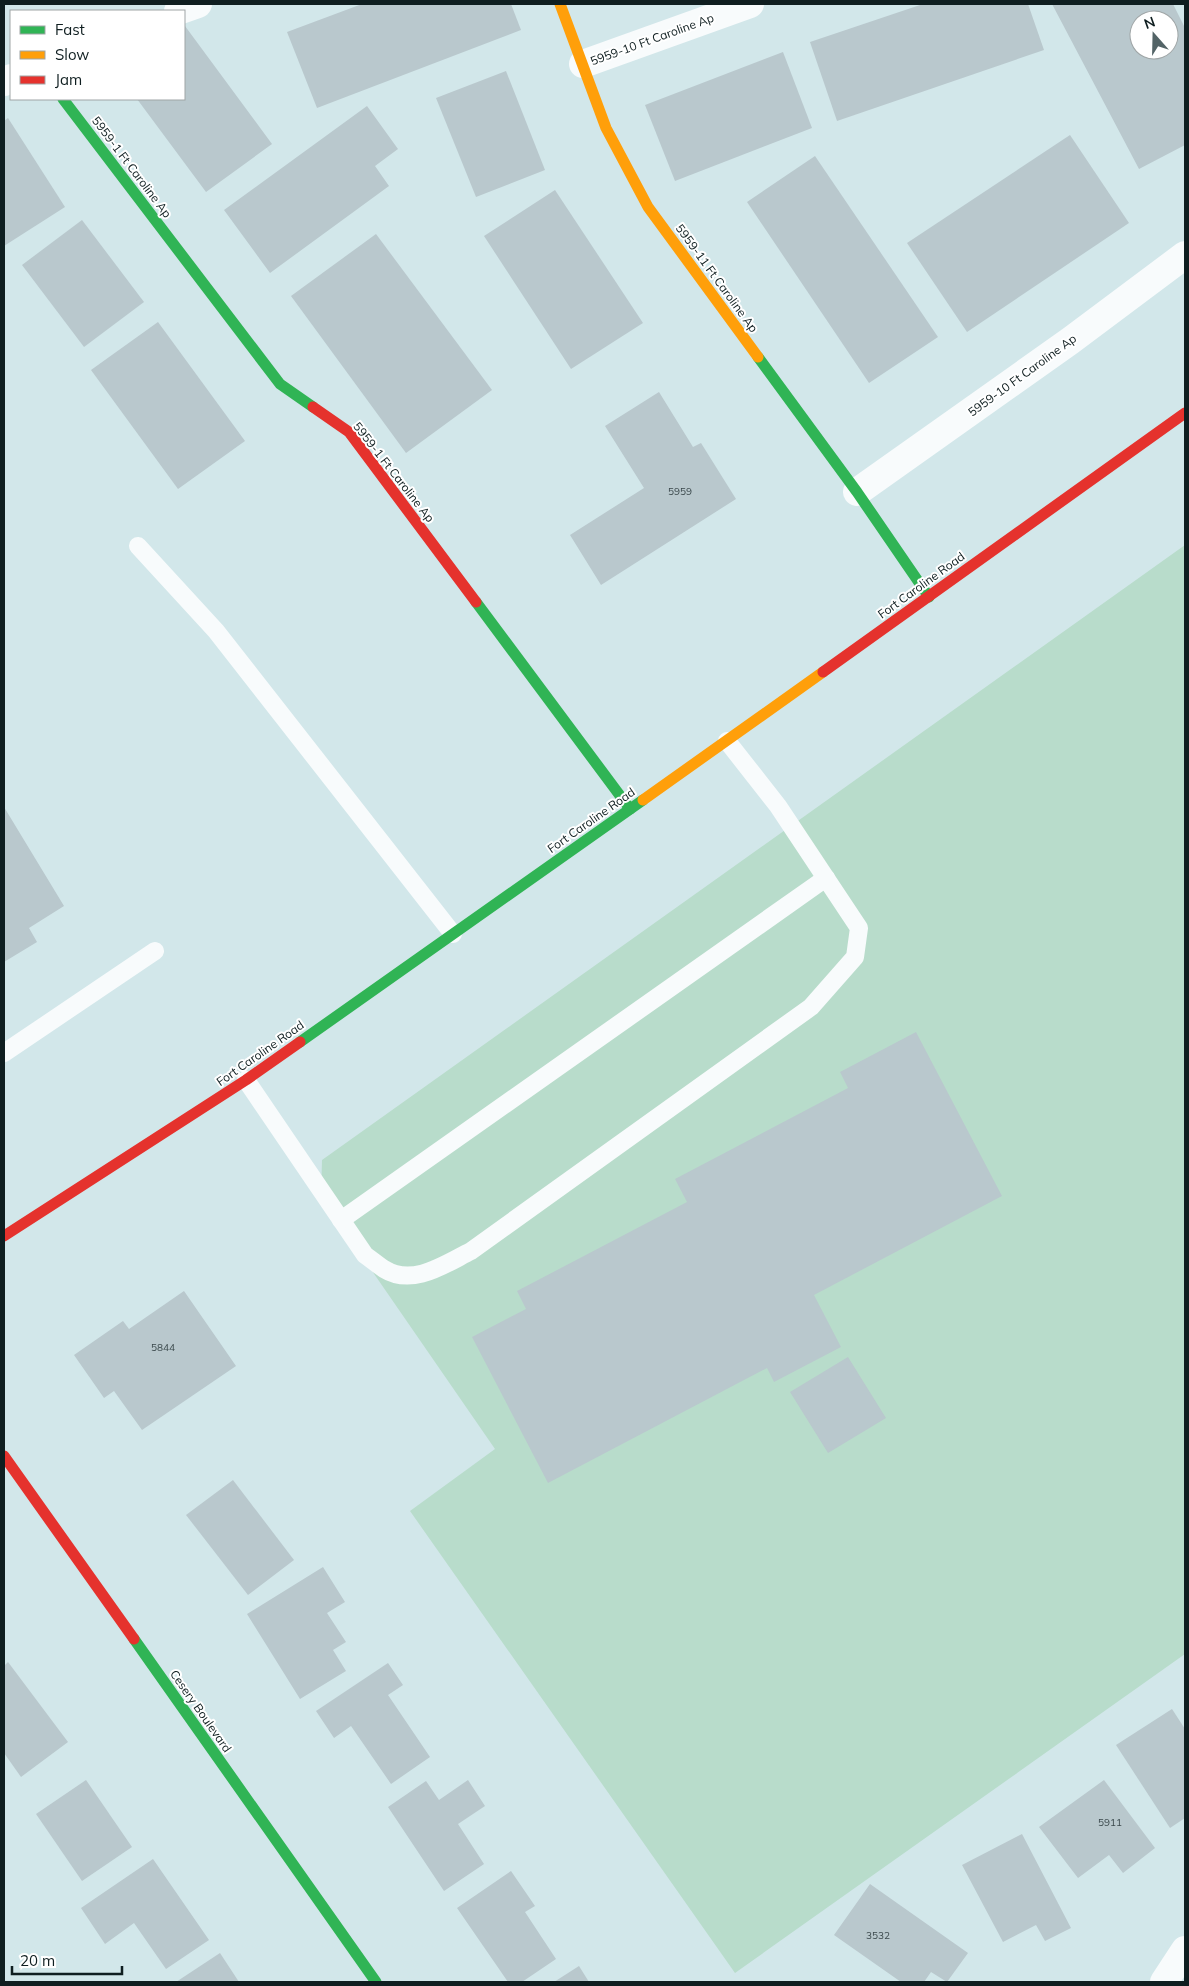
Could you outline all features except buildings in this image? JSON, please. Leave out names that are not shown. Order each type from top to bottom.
[{"type":"street","points":[[181,10],[198,4]]},
{"type":"street","name":"5959-11 Ft Caroline Ap","points":[[560,4],[584,64],[606,128],[648,207],[857,492],[929,597]]},
{"type":"street","name":"5959-10 Ft Caroline Ap","points":[[584,64],[750,4]]},
{"type":"street","name":"5959-1 Ft Caroline Ap","points":[[64,100],[280,384],[348,432],[630,809]]},
{"type":"street","name":"5959-10 Ft Caroline Ap","points":[[857,492],[1070,340],[1185,255]]},
{"type":"street","name":"Fort Caroline Road","points":[[4,1236],[246,1080],[929,597],[1185,413]]},
{"type":"street","name":"Cesery Boulevard","points":[[4,1456],[376,1982]]},
{"type":"street","points":[[1164,1982],[1185,1950]]},
{"type":"lane","points":[[138,546],[216,631],[453,934]]},
{"type":"lane","points":[[246,1080],[366,1255],[386,1270],[408,1277],[434,1270],[471,1250],[811,1007],[855,957],[859,928],[778,806],[726,741]]},
{"type":"lane","points":[[341,1220],[826,878]]},
{"type":"lane","points":[[4,1053],[155,951]]},
{"type":"green space","points":[[1185,545],[1185,1654],[735,1973],[410,1511],[495,1449],[321,1197],[322,1160]]},
{"type":"traffic: fast","points":[[64,100],[280,384],[313,407]]},
{"type":"traffic: fast","points":[[758,357],[857,492],[929,597]]},
{"type":"traffic: fast","points":[[476,602],[630,809]]},
{"type":"traffic: fast","points":[[300,1042],[643,800]]},
{"type":"traffic: fast","points":[[134,1639],[376,1982]]},
{"type":"traffic: slow","points":[[560,4],[606,128],[648,207],[758,357]]},
{"type":"traffic: slow","points":[[643,800],[823,672]]},
{"type":"traffic: jam","points":[[313,407],[349,432],[476,602]]},
{"type":"traffic: jam","points":[[823,672],[1185,413]]},
{"type":"traffic: jam","points":[[4,1236],[246,1080],[300,1042]]},
{"type":"traffic: jam","points":[[4,1456],[134,1639]]}]
